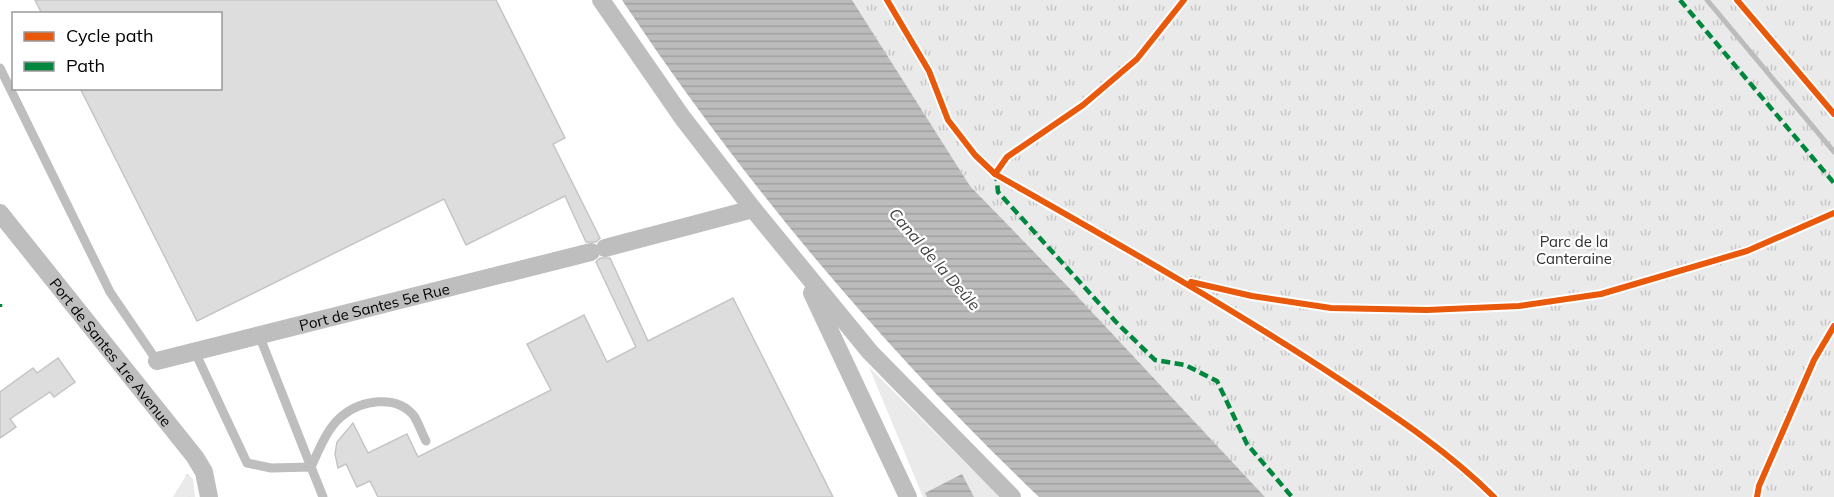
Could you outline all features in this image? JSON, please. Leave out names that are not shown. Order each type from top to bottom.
[{"type":"street","points":[[601,0],[682,117],[801,270],[870,352],[1012,497]]},
{"type":"street","name":"Port de Santes 5e Rue","points":[[157,361],[753,209]]},
{"type":"street","name":"Port de Santes 1re Avenue","points":[[0,213],[195,457],[204,472],[209,497]]},
{"type":"street","points":[[801,270],[908,497]]},
{"type":"lane","points":[[0,68],[110,292],[157,361]]},
{"type":"lane","points":[[259,335],[323,497]]},
{"type":"lane","points":[[195,352],[247,463],[271,468],[311,467]]},
{"type":"lane","points":[[311,467],[328,433],[342,416],[360,405],[377,401],[394,403],[405,408],[414,416],[426,441]]},
{"type":"green space","name":"Parc de la Canteraine","points":[[852,0],[1834,0],[1834,497],[1265,497],[1077,296],[970,186]]},
{"type":"green space","points":[[869,367],[1000,497],[923,497]]},
{"type":"green space","points":[[187,474],[193,479],[195,497],[173,497]]},
{"type":"water","name":"Canal de la Deûle","points":[[622,0],[852,0],[970,186],[1077,296],[1265,497],[1039,497],[924,381],[817,260],[716,133]]},
{"type":"water","points":[[962,474],[974,497],[927,497],[925,493]]},
{"type":"building","points":[[35,0],[496,0],[565,138],[553,144],[600,238],[596,242],[586,242],[565,196],[466,245],[444,199],[197,321],[81,90],[222,90],[222,12],[41,12]]},
{"type":"building","points":[[600,258],[610,258],[648,341],[733,298],[833,497],[378,497],[370,481],[357,487],[346,464],[338,468],[335,454],[337,442],[353,423],[368,453],[407,434],[418,457],[551,390],[527,344],[584,315],[607,362],[636,347],[596,262]]},
{"type":"building","points":[[58,358],[75,382],[54,397],[50,392],[10,419],[16,427],[0,438],[0,392],[33,368],[37,373]]},
{"type":"waterway","points":[[1707,0],[1834,152]]},
{"type":"marked path","points":[[1680,0],[1834,183]]},
{"type":"marked path","points":[[996,172],[998,192],[1116,322],[1155,360],[1185,365],[1217,381],[1247,444],[1292,497]]},
{"type":"cycle path","points":[[887,0],[929,71],[948,120],[975,155],[995,174],[1169,274],[1297,352],[1420,434],[1494,497]]},
{"type":"cycle path","points":[[995,174],[1007,157],[1083,105],[1137,59],[1184,0]]},
{"type":"cycle path","points":[[1737,0],[1834,114]]},
{"type":"cycle path","points":[[1191,282],[1252,296],[1331,308],[1427,310],[1519,306],[1601,294],[1747,251],[1834,213]]},
{"type":"cycle path","points":[[1757,497],[1759,486],[1814,360],[1834,326]]}]
